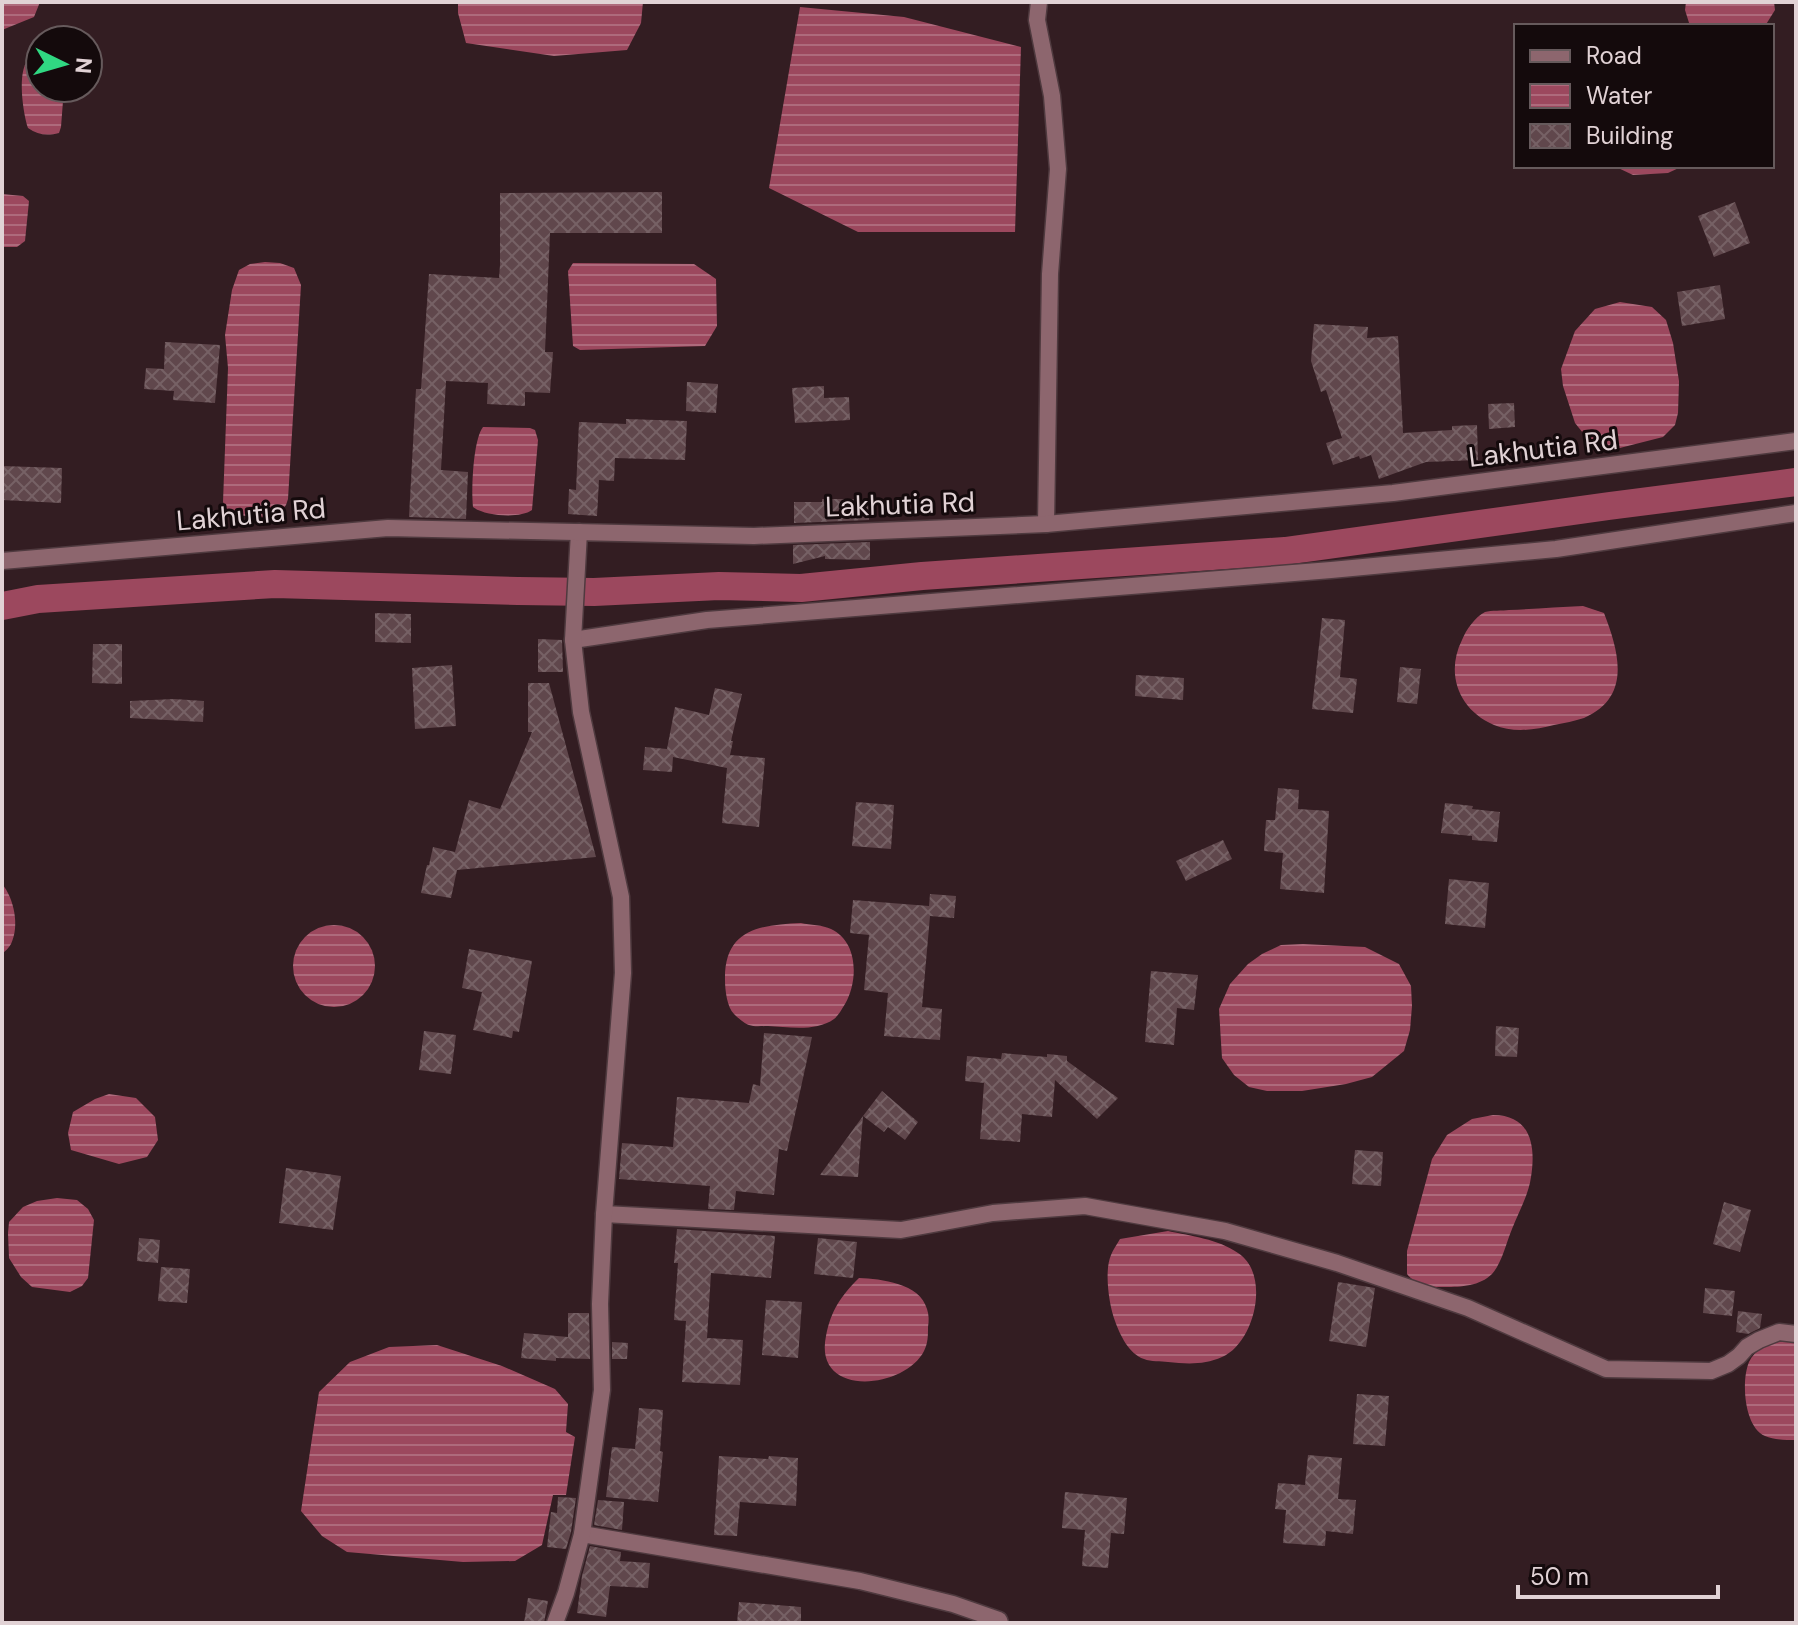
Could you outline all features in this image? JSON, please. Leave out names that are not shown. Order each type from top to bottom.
[{"type":"street","points":[[1039,2],[1037,20],[1052,96],[1058,169],[1050,274],[1046,524]]},
{"type":"street","name":"Lakhutia Rd","points":[[2,561],[388,528],[754,536],[1046,524],[1393,493],[1796,441]]},
{"type":"street","points":[[573,640],[707,620],[1556,549],[1796,513]]},
{"type":"street","points":[[555,1623],[582,1534],[602,1390],[600,1304],[604,1214],[623,973],[621,897],[581,712],[573,640],[579,532]]},
{"type":"street","points":[[604,1214],[901,1230],[993,1213],[1085,1206],[1225,1231],[1337,1263],[1468,1308],[1606,1369],[1711,1371],[1728,1364],[1759,1340],[1779,1332],[1796,1334]]},
{"type":"street","points":[[582,1534],[860,1581],[953,1604],[999,1620],[1000,1623]]},
{"type":"water","points":[[2,2],[40,2],[34,17],[2,30]]},
{"type":"water","points":[[458,2],[643,2],[641,23],[627,50],[554,56],[466,43]]},
{"type":"water","points":[[1686,2],[1774,2],[1775,10],[1766,24],[1689,24]]},
{"type":"water","points":[[800,7],[904,17],[1021,47],[1015,232],[858,232],[769,188]]},
{"type":"water","points":[[24,70],[24,104],[63,104],[59,133],[47,135],[28,128],[22,93]]},
{"type":"water","points":[[1618,168],[1679,168],[1668,173],[1633,175]]},
{"type":"water","points":[[2,194],[23,196],[29,201],[25,241],[17,247],[2,247]]},
{"type":"water","points":[[265,262],[294,268],[301,285],[288,499],[279,514],[264,517],[230,515],[223,502],[228,368],[225,335],[232,290],[239,270],[250,264]]},
{"type":"water","points":[[573,263],[694,264],[716,279],[717,326],[705,346],[580,350],[573,346],[568,271]]},
{"type":"water","points":[[1620,302],[1652,307],[1666,320],[1679,381],[1678,413],[1675,425],[1663,437],[1608,451],[1587,438],[1575,423],[1561,369],[1575,331],[1595,309]]},
{"type":"water","points":[[483,427],[535,430],[538,440],[532,510],[519,515],[502,515],[485,513],[473,507],[475,454]]},
{"type":"water","points":[[1583,606],[1604,613],[1617,658],[1615,686],[1599,709],[1581,719],[1524,730],[1494,725],[1472,710],[1458,690],[1455,666],[1464,636],[1478,617],[1490,611]]},
{"type":"water","points":[[2,884],[12,904],[15,929],[11,944],[2,954]]},
{"type":"water","points":[[801,923],[831,929],[847,943],[854,974],[845,1004],[834,1019],[819,1026],[793,1028],[746,1023],[732,1011],[727,998],[726,963],[731,950],[738,940],[759,928]]},
{"type":"water","points":[[326,925],[342,925],[357,932],[368,943],[375,966],[372,982],[363,995],[342,1007],[326,1007],[311,1000],[300,989],[293,974],[293,958],[300,943],[311,932]]},
{"type":"water","points":[[1281,945],[1365,947],[1399,964],[1411,986],[1410,1030],[1404,1051],[1372,1077],[1346,1084],[1302,1091],[1267,1091],[1249,1087],[1234,1075],[1222,1058],[1219,1009],[1230,984],[1248,964]]},
{"type":"water","points":[[109,1094],[136,1098],[155,1117],[158,1140],[147,1157],[119,1164],[71,1150],[68,1133],[73,1112]]},
{"type":"water","points":[[1506,1116],[1523,1126],[1533,1154],[1528,1190],[1501,1259],[1492,1274],[1476,1283],[1451,1287],[1420,1284],[1407,1274],[1407,1251],[1432,1159],[1447,1135],[1472,1119]]},
{"type":"water","points":[[57,1198],[77,1200],[88,1209],[94,1220],[88,1278],[82,1286],[70,1292],[32,1287],[21,1277],[9,1258],[9,1222],[23,1207]]},
{"type":"water","points":[[1168,1231],[1230,1248],[1248,1263],[1254,1276],[1255,1308],[1250,1323],[1234,1349],[1222,1357],[1195,1363],[1147,1360],[1139,1357],[1122,1338],[1108,1288],[1109,1262],[1113,1251],[1120,1239]]},
{"type":"water","points":[[859,1278],[888,1281],[908,1288],[917,1293],[928,1311],[928,1336],[924,1351],[914,1364],[899,1374],[881,1380],[846,1378],[833,1370],[826,1356],[826,1336],[834,1311]]},
{"type":"water","points":[[1796,1340],[1796,1440],[1776,1439],[1765,1436],[1753,1423],[1746,1403],[1745,1380],[1752,1356],[1773,1343]]},
{"type":"water","points":[[437,1345],[502,1366],[555,1389],[568,1404],[566,1432],[575,1437],[566,1495],[553,1495],[542,1545],[515,1561],[463,1562],[347,1552],[322,1536],[301,1511],[319,1392],[350,1362],[389,1347]]},
{"type":"building","points":[[662,192],[662,233],[550,233],[545,352],[553,352],[550,393],[525,392],[525,406],[487,404],[488,383],[446,381],[441,470],[468,472],[466,519],[409,517],[416,389],[421,389],[429,274],[499,278],[500,193]]},
{"type":"building","points":[[1735,202],[1750,243],[1714,257],[1698,216]]},
{"type":"building","points":[[1720,285],[1725,319],[1682,326],[1677,292]]},
{"type":"building","points":[[1314,324],[1368,327],[1367,338],[1398,336],[1403,433],[1477,425],[1478,460],[1426,462],[1379,479],[1371,455],[1333,465],[1326,443],[1342,438],[1326,390],[1321,392],[1311,361]]},
{"type":"building","points":[[165,342],[220,345],[215,403],[173,400],[174,391],[144,389],[146,368],[164,369]]},
{"type":"building","points":[[687,382],[718,384],[716,413],[686,411]]},
{"type":"building","points":[[824,386],[824,398],[849,397],[850,420],[795,423],[792,388]]},
{"type":"building","points":[[1514,403],[1515,427],[1489,429],[1488,404]]},
{"type":"building","points":[[626,419],[687,421],[685,460],[615,458],[614,481],[599,480],[597,516],[568,514],[569,489],[576,490],[579,422],[626,424]]},
{"type":"building","points":[[2,466],[62,468],[61,503],[2,500]]},
{"type":"building","points":[[822,499],[869,499],[869,520],[794,523],[794,502],[822,502]]},
{"type":"building","points":[[870,542],[870,560],[825,559],[825,556],[793,564],[793,545]]},
{"type":"building","points":[[375,613],[411,614],[411,643],[375,642]]},
{"type":"building","points":[[1322,618],[1345,620],[1340,677],[1357,679],[1353,713],[1312,709]]},
{"type":"building","points":[[538,639],[562,640],[563,672],[538,672]]},
{"type":"building","points":[[93,644],[122,644],[122,684],[92,683]]},
{"type":"building","points":[[452,665],[456,726],[415,729],[412,668]]},
{"type":"building","points":[[1400,667],[1421,669],[1417,704],[1397,702]]},
{"type":"building","points":[[1136,675],[1184,678],[1183,700],[1135,696]]},
{"type":"building","points":[[528,683],[549,683],[596,857],[457,870],[451,898],[421,893],[433,847],[455,852],[469,800],[500,809],[532,732],[528,732]]},
{"type":"building","points":[[715,688],[742,694],[730,755],[765,758],[759,827],[722,823],[727,768],[673,757],[672,772],[643,770],[645,747],[667,749],[675,707],[709,715]]},
{"type":"building","points":[[130,701],[204,701],[203,722],[130,718]]},
{"type":"building","points":[[1278,788],[1299,790],[1298,809],[1329,811],[1324,893],[1280,889],[1283,853],[1264,851],[1266,820],[1275,820]]},
{"type":"building","points":[[856,802],[894,805],[891,849],[852,846]]},
{"type":"building","points":[[1445,803],[1500,812],[1497,842],[1441,833]]},
{"type":"building","points":[[1223,840],[1232,859],[1186,881],[1176,861]]},
{"type":"building","points":[[1449,879],[1489,883],[1485,928],[1445,924]]},
{"type":"building","points":[[930,894],[956,896],[954,918],[930,916],[922,1007],[942,1009],[940,1040],[884,1036],[888,993],[864,990],[869,935],[850,933],[853,900],[929,906]]},
{"type":"building","points":[[469,949],[532,961],[519,1032],[513,1031],[512,1038],[473,1030],[482,992],[462,988]]},
{"type":"building","points":[[1151,971],[1198,975],[1194,1010],[1177,1008],[1174,1045],[1145,1042]]},
{"type":"building","points":[[1496,1026],[1519,1028],[1517,1057],[1495,1056]]},
{"type":"building","points":[[424,1031],[456,1035],[451,1074],[419,1070]]},
{"type":"building","points":[[764,1033],[812,1037],[787,1151],[779,1149],[774,1195],[736,1191],[734,1210],[708,1209],[710,1186],[619,1179],[622,1143],[673,1147],[677,1097],[749,1103],[753,1084],[760,1086]]},
{"type":"building","points":[[1002,1053],[1067,1056],[1067,1061],[1118,1098],[1097,1119],[1055,1080],[1052,1117],[1022,1114],[1020,1142],[980,1139],[984,1083],[965,1081],[967,1056],[1001,1059]]},
{"type":"building","points":[[882,1091],[918,1122],[905,1140],[888,1127],[884,1132],[863,1116]]},
{"type":"building","points":[[863,1116],[858,1177],[820,1175]]},
{"type":"building","points":[[1355,1150],[1383,1152],[1381,1186],[1352,1184]]},
{"type":"building","points":[[286,1168],[341,1176],[333,1230],[279,1223]]},
{"type":"building","points":[[1724,1202],[1751,1210],[1740,1252],[1713,1244]]},
{"type":"building","points":[[677,1229],[775,1236],[771,1278],[711,1273],[707,1338],[743,1340],[740,1385],[682,1382],[686,1321],[674,1320]]},
{"type":"building","points":[[139,1238],[160,1240],[158,1263],[137,1261]]},
{"type":"building","points":[[818,1238],[857,1242],[853,1278],[814,1274]]},
{"type":"building","points":[[161,1267],[190,1269],[187,1303],[158,1301]]},
{"type":"building","points":[[1338,1282],[1375,1288],[1366,1347],[1329,1341]]},
{"type":"building","points":[[1705,1288],[1735,1291],[1732,1316],[1703,1313]]},
{"type":"building","points":[[766,1300],[802,1302],[798,1358],[762,1355]]},
{"type":"building","points":[[1738,1311],[1762,1314],[1760,1328],[1748,1334],[1736,1332]]},
{"type":"building","points":[[568,1313],[589,1313],[590,1359],[556,1358],[556,1361],[521,1358],[524,1333],[568,1337]]},
{"type":"building","points":[[612,1342],[628,1343],[627,1359],[612,1359]]},
{"type":"building","points":[[1357,1394],[1389,1396],[1385,1446],[1353,1444]]},
{"type":"building","points":[[639,1408],[663,1410],[658,1502],[606,1497],[612,1447],[635,1449]]},
{"type":"building","points":[[1308,1455],[1342,1458],[1338,1499],[1356,1500],[1353,1534],[1326,1531],[1325,1546],[1283,1543],[1286,1510],[1275,1509],[1278,1483],[1305,1485]]},
{"type":"building","points":[[719,1456],[798,1458],[796,1506],[740,1502],[737,1536],[714,1535]]},
{"type":"building","points":[[1065,1492],[1127,1498],[1124,1534],[1111,1533],[1108,1568],[1082,1566],[1085,1530],[1062,1528]]},
{"type":"building","points":[[558,1497],[576,1498],[566,1549],[547,1547],[551,1512],[557,1513]]},
{"type":"building","points":[[598,1500],[624,1502],[622,1530],[594,1525]]},
{"type":"building","points":[[590,1546],[621,1552],[620,1561],[650,1563],[648,1588],[610,1586],[606,1617],[577,1613]]},
{"type":"building","points":[[528,1598],[548,1601],[544,1623],[524,1623]]},
{"type":"building","points":[[739,1602],[801,1607],[801,1623],[737,1623]]},
{"type":"waterway","points":[[2,606],[38,599],[275,584],[594,592],[719,586],[801,588],[922,576],[1285,551],[1796,482]]}]
